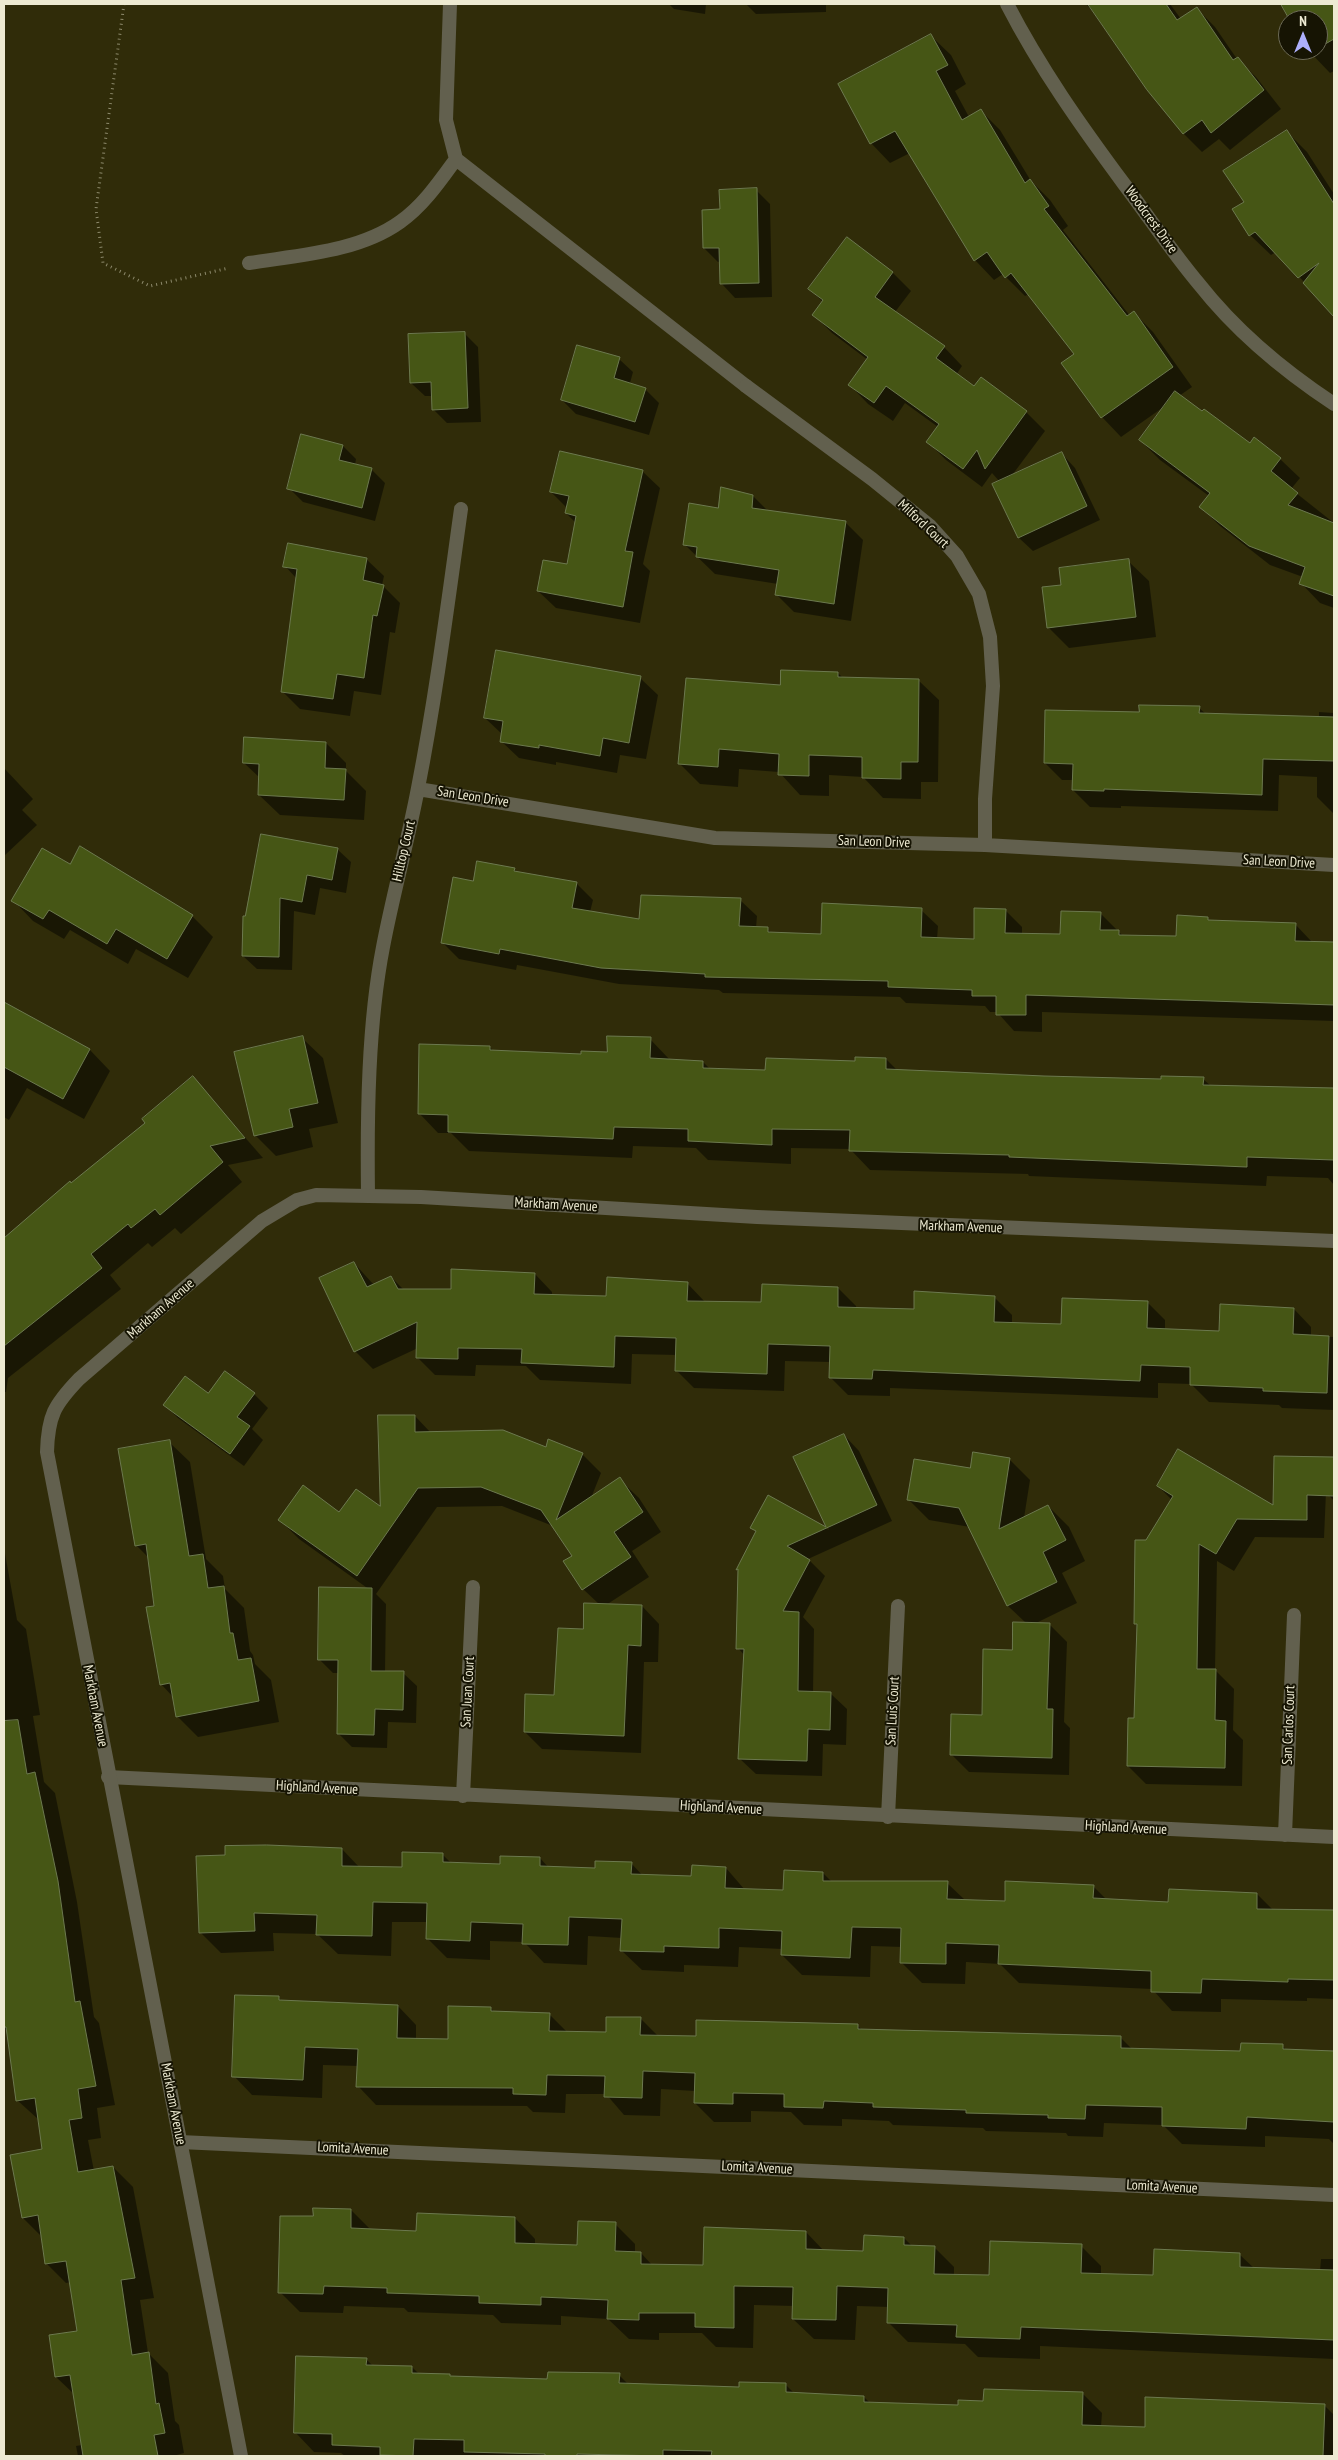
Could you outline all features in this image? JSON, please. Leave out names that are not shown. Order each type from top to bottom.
[{"type":"street","points":[[249,263],[330,249],[372,238],[401,222],[426,199],[456,159],[446,120],[450,4]]},
{"type":"street","name":"Woodcrest Drive","points":[[1007,4],[1030,50],[1068,107],[1199,285],[1253,342],[1309,387],[1334,404]]},
{"type":"street","name":"Milford Court","points":[[456,159],[746,386],[872,479],[930,526],[957,556],[978,594],[990,637],[993,686],[985,799],[985,846]]},
{"type":"street","name":"Hilltop Court","points":[[368,1195],[373,1011],[382,947],[418,789],[437,677],[461,508]]},
{"type":"street","name":"San Leon Drive","points":[[418,789],[714,838],[985,846],[1334,865]]},
{"type":"street","name":"Markham Avenue","points":[[241,2456],[108,1777],[47,1452],[48,1426],[59,1400],[79,1379],[262,1221],[297,1200],[316,1195],[368,1195],[767,1218],[1334,1241]]},
{"type":"street","name":"San Juan Court","points":[[463,1796],[473,1587]]},
{"type":"street","name":"San Luis Court","points":[[888,1817],[898,1606]]},
{"type":"street","name":"San Carlos Court","points":[[1285,1835],[1294,1615]]},
{"type":"street","name":"Highland Avenue","points":[[108,1777],[888,1817],[1334,1837]]},
{"type":"street","name":"Lomita Avenue","points":[[180,2142],[1334,2195]]},
{"type":"path","points":[[124,4],[96,209],[103,263],[150,286],[249,263]]},
{"type":"building","points":[[1088,4],[1166,4],[1177,20],[1197,7],[1233,60],[1238,57],[1264,90],[1211,133],[1202,120],[1183,134],[1147,90]]},
{"type":"building","points":[[1281,4],[1334,4],[1334,39],[1328,42],[1328,10],[1284,10]]},
{"type":"building","points":[[931,34],[948,65],[936,71],[962,120],[981,109],[1025,183],[1030,179],[1049,206],[1044,209],[1127,316],[1134,311],[1173,367],[1101,418],[1061,363],[1074,354],[1011,273],[1005,278],[987,252],[974,261],[895,131],[870,144],[838,84]]},
{"type":"building","points":[[1287,130],[1334,204],[1334,317],[1303,283],[1319,263],[1298,278],[1255,232],[1249,236],[1232,209],[1244,202],[1223,171]]},
{"type":"building","points":[[757,188],[759,283],[720,284],[719,248],[703,248],[702,210],[720,209],[719,190]]},
{"type":"building","points":[[847,237],[893,272],[875,297],[945,346],[936,358],[974,386],[981,377],[1027,411],[985,469],[977,450],[963,469],[926,442],[939,424],[886,386],[874,403],[848,385],[868,357],[812,315],[823,300],[808,289]]},
{"type":"building","points":[[465,332],[468,408],[432,410],[431,382],[410,383],[408,334]]},
{"type":"building","points":[[577,345],[620,357],[614,378],[646,388],[635,422],[561,400]]},
{"type":"building","points":[[1175,391],[1202,411],[1204,409],[1250,443],[1254,437],[1281,458],[1271,471],[1298,493],[1288,505],[1334,523],[1334,596],[1299,584],[1305,567],[1249,546],[1199,507],[1210,493],[1139,440]]},
{"type":"building","points":[[301,434],[343,445],[339,460],[372,468],[362,508],[287,489]]},
{"type":"building","points":[[560,451],[643,470],[625,551],[633,552],[623,607],[537,591],[543,560],[567,564],[576,516],[565,513],[569,496],[550,492]]},
{"type":"building","points":[[1062,452],[1087,506],[1018,538],[992,484]]},
{"type":"building","points":[[721,487],[753,495],[752,508],[846,521],[834,604],[775,595],[779,570],[696,557],[697,547],[683,545],[689,503],[718,508]]},
{"type":"building","points":[[288,543],[367,558],[363,580],[384,585],[377,616],[373,615],[364,678],[337,674],[333,699],[281,692],[297,569],[283,567]]},
{"type":"building","points":[[1129,559],[1136,617],[1047,628],[1042,587],[1061,585],[1059,568]]},
{"type":"building","points":[[496,650],[641,676],[629,743],[603,738],[600,756],[539,745],[539,748],[500,742],[503,721],[484,718]]},
{"type":"building","points":[[781,670],[838,672],[838,677],[919,679],[918,762],[901,762],[901,779],[862,778],[862,757],[809,755],[809,776],[778,775],[779,754],[719,749],[718,767],[678,764],[686,678],[780,685]]},
{"type":"building","points":[[1139,705],[1200,706],[1199,713],[1334,717],[1334,761],[1263,759],[1262,795],[1104,789],[1104,791],[1072,790],[1073,764],[1044,763],[1045,710],[1139,712]]},
{"type":"building","points":[[244,737],[326,742],[325,768],[346,769],[344,800],[258,795],[259,764],[243,763]]},
{"type":"building","points":[[261,834],[338,848],[332,880],[307,875],[302,902],[280,898],[279,957],[242,956],[243,916],[245,916]]},
{"type":"building","points":[[80,846],[193,915],[167,959],[116,929],[107,944],[49,910],[43,919],[11,901],[42,848],[70,864]]},
{"type":"building","points":[[477,861],[515,868],[514,871],[577,882],[572,908],[639,919],[641,895],[741,898],[739,926],[768,927],[768,932],[821,934],[822,903],[922,908],[921,937],[974,939],[974,908],[1006,909],[1005,933],[1060,934],[1061,911],[1101,912],[1100,930],[1119,930],[1119,935],[1176,936],[1177,915],[1208,917],[1208,920],[1296,923],[1295,941],[1334,942],[1334,1005],[1026,995],[1026,1015],[996,1015],[996,996],[972,996],[972,990],[888,987],[888,981],[705,977],[705,974],[601,968],[500,949],[499,954],[441,943],[453,877],[473,881]]},
{"type":"building","points":[[4,1002],[90,1049],[63,1099],[4,1067]]},
{"type":"building","points":[[303,1036],[318,1103],[289,1109],[293,1127],[254,1136],[234,1052]]},
{"type":"building","points":[[607,1036],[651,1037],[650,1058],[703,1061],[703,1068],[765,1070],[766,1058],[855,1061],[855,1057],[886,1058],[886,1069],[1161,1079],[1161,1076],[1204,1077],[1203,1085],[1334,1088],[1334,1160],[1247,1157],[1247,1167],[1009,1157],[1009,1155],[849,1151],[850,1130],[772,1129],[772,1145],[688,1141],[688,1129],[614,1127],[613,1139],[448,1132],[448,1115],[418,1114],[419,1044],[490,1046],[490,1050],[581,1054],[581,1051],[607,1052]]},
{"type":"building","points":[[193,1076],[245,1138],[210,1146],[223,1162],[160,1215],[155,1209],[131,1228],[128,1224],[91,1254],[102,1268],[4,1346],[4,1238],[70,1181],[71,1183],[145,1123],[142,1119]]},
{"type":"building","points":[[354,1262],[367,1287],[391,1276],[398,1289],[451,1289],[451,1269],[535,1273],[534,1294],[606,1296],[607,1277],[688,1282],[687,1301],[761,1302],[762,1284],[838,1287],[838,1307],[914,1309],[914,1291],[995,1296],[994,1322],[1061,1324],[1062,1298],[1148,1301],[1147,1328],[1219,1331],[1220,1304],[1294,1308],[1293,1334],[1329,1336],[1327,1393],[1263,1391],[1263,1388],[1190,1385],[1190,1367],[1141,1365],[1140,1381],[873,1370],[872,1379],[829,1378],[830,1346],[768,1344],[767,1374],[675,1371],[676,1338],[615,1336],[614,1367],[521,1363],[522,1349],[458,1348],[458,1359],[416,1358],[417,1322],[354,1352],[319,1278]]},
{"type":"building","points":[[225,1371],[255,1393],[237,1417],[250,1426],[230,1454],[163,1405],[185,1376],[208,1393]]},
{"type":"building","points":[[378,1415],[415,1415],[415,1432],[503,1430],[546,1447],[548,1439],[583,1453],[556,1520],[620,1477],[643,1512],[614,1532],[631,1557],[582,1590],[563,1561],[572,1556],[541,1510],[481,1487],[418,1488],[357,1576],[278,1520],[303,1485],[339,1512],[356,1489],[380,1506]]},
{"type":"building","points":[[844,1434],[877,1505],[787,1546],[810,1560],[783,1611],[799,1612],[798,1691],[831,1692],[830,1730],[808,1729],[807,1761],[738,1759],[744,1649],[736,1649],[738,1569],[736,1570],[756,1531],[750,1528],[768,1495],[826,1527],[793,1457]]},
{"type":"building","points":[[170,1440],[189,1556],[203,1554],[208,1588],[224,1586],[230,1633],[233,1633],[238,1660],[251,1658],[259,1701],[176,1717],[170,1683],[160,1685],[146,1607],[154,1606],[146,1544],[135,1546],[118,1449]]},
{"type":"building","points":[[1178,1449],[1273,1505],[1274,1456],[1334,1457],[1334,1496],[1307,1495],[1307,1520],[1237,1519],[1216,1554],[1199,1544],[1197,1669],[1216,1669],[1215,1720],[1226,1721],[1225,1768],[1127,1766],[1128,1718],[1134,1718],[1137,1624],[1134,1624],[1135,1540],[1146,1540],[1173,1496],[1157,1486]]},
{"type":"building","points":[[973,1452],[1010,1458],[999,1529],[1048,1505],[1066,1540],[1043,1552],[1057,1582],[1007,1606],[959,1508],[907,1500],[914,1459],[970,1468]]},
{"type":"building","points":[[319,1587],[372,1588],[371,1671],[404,1671],[403,1710],[375,1709],[374,1735],[337,1734],[338,1660],[318,1660]]},
{"type":"building","points":[[584,1603],[642,1605],[641,1646],[628,1645],[624,1736],[524,1732],[525,1694],[554,1695],[558,1628],[583,1629]]},
{"type":"building","points":[[1013,1622],[1050,1623],[1047,1709],[1053,1709],[1052,1758],[950,1755],[951,1714],[982,1715],[983,1649],[1012,1650]]},
{"type":"building","points":[[18,1720],[27,1774],[35,1772],[58,1881],[75,2002],[80,2001],[96,2086],[78,2089],[82,2118],[69,2120],[78,2172],[113,2166],[135,2278],[121,2280],[132,2355],[149,2352],[156,2404],[159,2403],[165,2433],[154,2435],[158,2456],[83,2456],[70,2375],[55,2377],[49,2335],[77,2331],[66,2261],[45,2264],[38,2215],[22,2218],[10,2155],[42,2149],[35,2098],[16,2101],[6,2027],[4,2027],[4,1721]]},
{"type":"building","points":[[267,1845],[342,1848],[342,1866],[402,1867],[402,1852],[443,1853],[443,1862],[500,1864],[500,1856],[540,1857],[540,1866],[595,1868],[595,1861],[632,1862],[631,1874],[691,1876],[692,1865],[726,1867],[725,1888],[783,1890],[784,1870],[823,1872],[823,1881],[948,1881],[947,1899],[1005,1901],[1005,1881],[1094,1885],[1093,1898],[1168,1902],[1169,1889],[1257,1893],[1257,1909],[1334,1910],[1334,1980],[1288,1979],[1288,1982],[1202,1979],[1201,1993],[1151,1992],[1151,1971],[998,1964],[999,1945],[946,1943],[946,1964],[900,1963],[901,1928],[852,1927],[850,1958],[781,1955],[782,1931],[719,1928],[719,1948],[664,1946],[664,1952],[620,1951],[622,1919],[569,1917],[568,1945],[522,1944],[523,1924],[471,1922],[470,1941],[426,1939],[427,1903],[373,1902],[372,1936],[316,1935],[317,1915],[254,1913],[255,1931],[199,1933],[196,1856],[225,1855],[225,1846]]},
{"type":"building","points":[[235,1995],[279,1996],[279,2000],[398,2005],[397,2038],[448,2039],[448,2006],[491,2007],[491,2011],[550,2013],[549,2031],[606,2032],[606,2017],[641,2017],[640,2035],[696,2036],[696,2020],[858,2024],[858,2029],[1121,2036],[1121,2048],[1240,2051],[1241,2043],[1283,2044],[1283,2049],[1334,2051],[1334,2122],[1247,2117],[1246,2129],[1162,2126],[1162,2107],[1086,2105],[1085,2119],[1048,2118],[1048,2115],[966,2113],[966,2110],[873,2107],[873,2103],[824,2101],[823,2108],[784,2107],[784,2094],[733,2093],[733,2104],[694,2103],[695,2073],[643,2071],[642,2098],[604,2097],[605,2076],[547,2075],[546,2095],[513,2094],[513,2088],[356,2087],[358,2049],[305,2047],[303,2080],[232,2077]]},
{"type":"building","points":[[313,2208],[351,2209],[351,2228],[416,2231],[417,2213],[515,2217],[515,2243],[577,2245],[578,2221],[616,2222],[615,2251],[641,2252],[641,2264],[703,2265],[704,2227],[806,2231],[806,2249],[863,2251],[864,2235],[904,2237],[904,2245],[935,2246],[934,2274],[989,2275],[990,2241],[1082,2244],[1081,2273],[1153,2275],[1154,2249],[1240,2253],[1240,2267],[1334,2270],[1334,2340],[1021,2327],[1020,2339],[956,2337],[957,2325],[887,2323],[888,2288],[837,2286],[836,2320],[792,2319],[793,2287],[734,2286],[734,2328],[695,2327],[695,2313],[639,2313],[639,2320],[607,2319],[608,2300],[541,2297],[541,2305],[479,2303],[479,2296],[387,2293],[387,2288],[324,2286],[323,2294],[278,2293],[280,2216],[313,2216]]},
{"type":"building","points":[[296,2356],[367,2358],[366,2365],[412,2366],[412,2373],[450,2374],[450,2376],[547,2379],[548,2372],[620,2373],[619,2383],[739,2387],[739,2382],[786,2383],[786,2392],[864,2396],[864,2402],[958,2405],[958,2400],[983,2401],[984,2389],[1083,2392],[1082,2425],[1145,2427],[1145,2397],[1325,2404],[1323,2456],[711,2456],[712,2451],[663,2450],[663,2456],[577,2454],[577,2456],[545,2456],[545,2454],[464,2452],[464,2440],[414,2439],[413,2456],[380,2455],[380,2447],[332,2445],[332,2434],[294,2433]]}]
